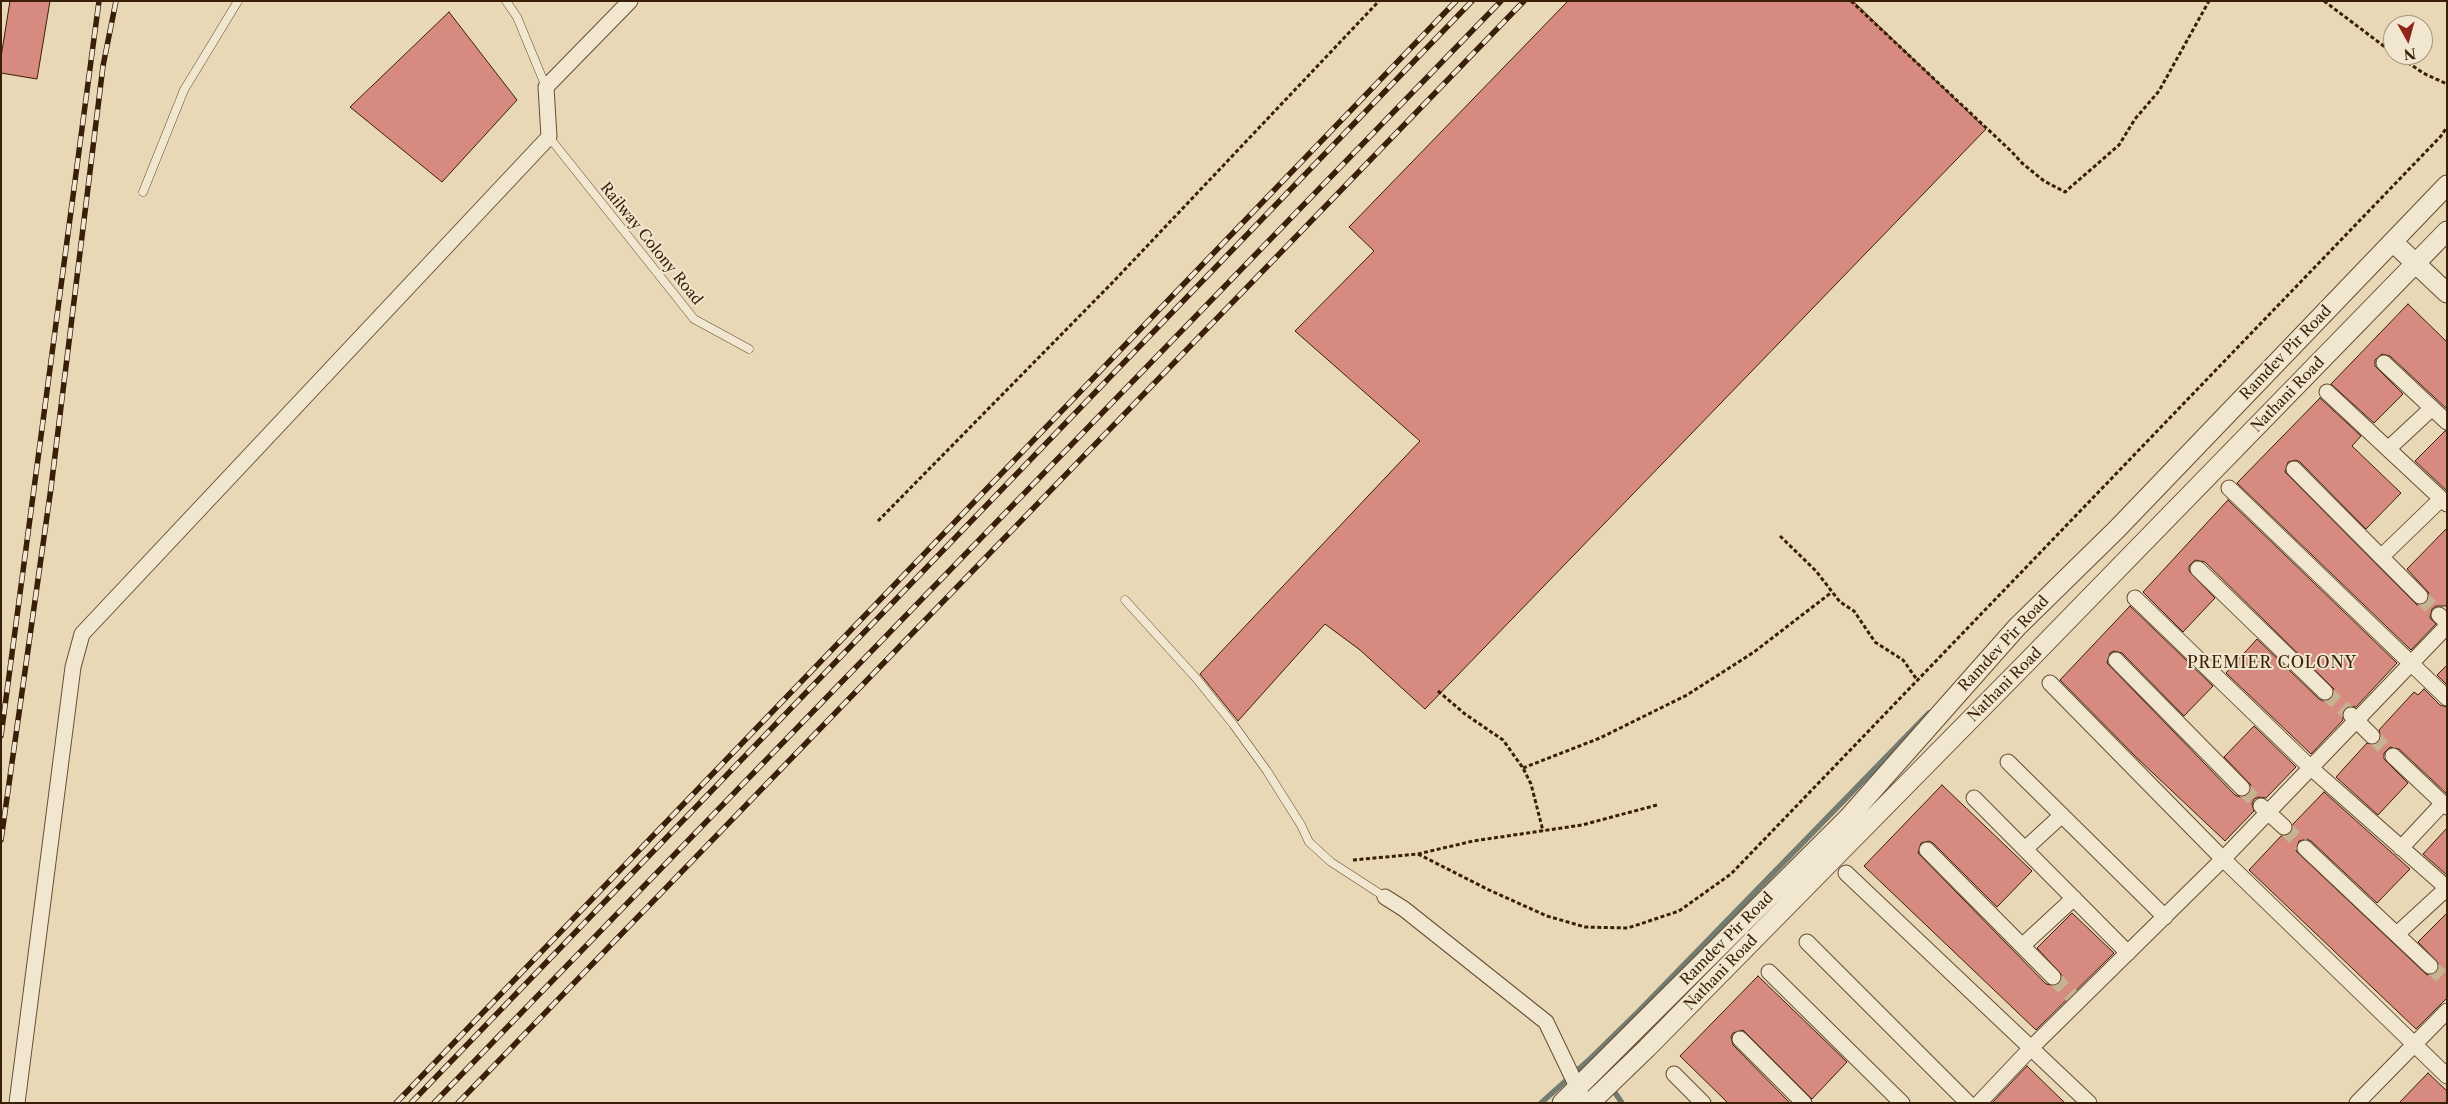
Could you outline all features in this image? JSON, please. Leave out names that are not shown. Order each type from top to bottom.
[{"type":"street","points":[[17,1103],[73,667],[82,634],[549,138],[546,87],[630,1]]},
{"type":"street","name":"Ramdev Pir Road","points":[[1562,1103],[1581,1095],[1590,1074],[1825,854],[1848,818],[2005,640],[2193,450],[2447,185]]},
{"type":"street","name":"Nathani Road","points":[[1596,1097],[1647,1048],[1825,854],[2028,662],[2447,231]]},
{"type":"street","points":[[2393,242],[2447,293]]},
{"type":"street","points":[[2384,363],[2447,422]]},
{"type":"street","points":[[2327,392],[2444,501],[2381,557]]},
{"type":"street","points":[[2388,450],[2432,408]]},
{"type":"street","points":[[2193,450],[2214,470]]},
{"type":"street","points":[[2294,469],[2420,596]]},
{"type":"street","points":[[2229,488],[2447,698]]},
{"type":"street","points":[[2198,570],[2325,692]]},
{"type":"street","points":[[2135,598],[2311,768],[2447,888],[2397,934]]},
{"type":"street","points":[[1979,1103],[2076,999],[2128,953],[2223,860],[2265,809],[2311,768],[2354,718],[2411,663],[2444,621]]},
{"type":"street","points":[[2005,640],[2028,662]]},
{"type":"street","points":[[2116,660],[2242,788]]},
{"type":"street","points":[[2050,683],[2223,860],[2447,1076]]},
{"type":"street","points":[[2354,718],[2372,736]]},
{"type":"street","points":[[2393,756],[2445,805],[2401,848]]},
{"type":"street","points":[[2008,762],[2165,917]]},
{"type":"street","points":[[1974,798],[2128,953]]},
{"type":"street","points":[[2265,809],[2284,827]]},
{"type":"street","points":[[2025,849],[2062,815]]},
{"type":"street","points":[[2305,848],[2430,966]]},
{"type":"street","points":[[1927,850],[2053,977]]},
{"type":"street","points":[[1846,873],[2089,1103]]},
{"type":"street","points":[[1385,896],[1546,1022],[1581,1095]]},
{"type":"street","points":[[2022,946],[2074,898]]},
{"type":"street","points":[[1807,942],[1968,1103]]},
{"type":"street","points":[[1769,972],[1902,1103]]},
{"type":"street","points":[[2356,1103],[2447,1011]]},
{"type":"street","points":[[1740,1039],[1804,1103]]},
{"type":"street","points":[[1674,1074],[1703,1103]]},
{"type":"lane","points":[[143,192],[184,90],[238,1]]},
{"type":"lane","points":[[506,1],[516,17],[546,87]]},
{"type":"lane","name":"Railway Colony Road","points":[[549,138],[694,319],[749,349]]},
{"type":"lane","points":[[1125,600],[1196,678],[1227,717],[1267,771],[1301,825],[1309,842],[1331,862],[1385,896]]},
{"type":"path","points":[[878,521],[1113,282],[1379,1]]},
{"type":"path","points":[[1851,1],[2022,163],[2044,181],[2065,192],[2119,144],[2135,119],[2159,90],[2209,1]]},
{"type":"path","points":[[2324,1],[2383,45]]},
{"type":"path","points":[[2413,65],[2447,84]]},
{"type":"path","points":[[1418,854],[1539,912],[1585,927],[1628,928],[1679,911],[1731,874],[2441,136],[2447,127]]},
{"type":"path","points":[[1780,536],[1816,571],[1840,602],[1854,611],[1875,642],[1903,660],[1918,681]]},
{"type":"path","points":[[1524,768],[1600,738],[1686,695],[1754,652],[1832,592]]},
{"type":"path","points":[[1438,691],[1465,714],[1503,740],[1524,768],[1531,784],[1543,830]]},
{"type":"path","points":[[1331,862],[1418,854],[1473,841],[1582,825],[1657,805]]},
{"type":"building","points":[[10,1],[50,1],[37,79],[1,73],[1,57]]},
{"type":"building","points":[[1568,1],[1853,1],[1986,129],[1425,709],[1360,650],[1325,624],[1238,721],[1200,674],[1420,441],[1295,331],[1374,251],[1349,227]]},
{"type":"building","points":[[449,12],[517,100],[442,182],[350,107]]},
{"type":"building","points":[[2408,304],[2447,342],[2447,409],[2390,356],[2382,354],[2375,360],[2375,366],[2403,394],[2374,423],[2331,384]]},
{"type":"building","points":[[2320,398],[2361,436],[2352,446],[2401,493],[2366,529],[2300,462],[2296,460],[2288,462],[2285,472],[2417,605],[2426,603],[2429,593],[2407,569],[2447,528],[2447,606],[2436,606],[2432,609],[2430,618],[2436,624],[2411,650],[2237,483]]},
{"type":"building","points":[[2447,431],[2447,491],[2415,461]]},
{"type":"building","points":[[2228,500],[2397,663],[2356,707],[2349,706],[2344,709],[2342,713],[2343,720],[2311,754],[2226,673],[2257,639],[2319,699],[2323,701],[2331,699],[2334,689],[2205,562],[2195,560],[2189,566],[2189,571],[2215,598],[2183,632],[2143,592]]},
{"type":"building","points":[[2130,606],[2213,686],[2184,716],[2122,653],[2114,651],[2110,653],[2107,663],[2235,795],[2240,797],[2248,795],[2251,785],[2224,757],[2254,726],[2296,767],[2266,798],[2259,797],[2254,799],[2252,804],[2254,811],[2225,841],[2137,758],[2060,680]]},
{"type":"building","points":[[2447,665],[2447,685],[2437,675]]},
{"type":"building","points":[[2424,689],[2440,705],[2447,707],[2447,794],[2399,749],[2390,747],[2384,753],[2384,759],[2408,783],[2378,815],[2336,777],[2367,743],[2374,745],[2378,743],[2381,738],[2379,730],[2414,692],[2418,695]]},
{"type":"building","points":[[1942,785],[2032,871],[1997,907],[1933,843],[1929,841],[1921,843],[1918,853],[2046,984],[2056,986],[2062,980],[2062,975],[2037,948],[2072,913],[2114,953],[2036,1030],[1864,866]]},
{"type":"building","points":[[2324,792],[2410,869],[2377,903],[2311,841],[2307,839],[2299,841],[2296,851],[2427,975],[2436,973],[2439,964],[2418,942],[2447,913],[2447,998],[2416,1029],[2249,870],[2281,836],[2291,834],[2293,824]]},
{"type":"building","points":[[2447,828],[2447,875],[2423,854]]},
{"type":"building","points":[[1758,976],[1847,1062],[1812,1099],[1743,1030],[1733,1033],[1731,1037],[1733,1045],[1790,1103],[1728,1103],[1680,1056]]},
{"type":"building","points":[[2027,1066],[2065,1103],[1992,1103]]},
{"type":"building","points":[[2428,1073],[2447,1091],[2447,1103],[2399,1103]]},
{"type":"waterway","points":[[1541,1103],[1639,1011],[1929,713]]},
{"type":"waterway","points":[[1599,1069],[1622,1103]]},
{"type":"tunnel","points":[[2420,596],[2439,615]]},
{"type":"tunnel","points":[[2325,692],[2351,715]]},
{"type":"tunnel","points":[[2372,736],[2393,756]]},
{"type":"tunnel","points":[[2242,788],[2261,806]]},
{"type":"tunnel","points":[[2284,827],[2305,848]]},
{"type":"tunnel","points":[[2430,966],[2447,981]]},
{"type":"tunnel","points":[[2053,977],[2072,996]]},
{"type":"railway","points":[[1,736],[99,1]]},
{"type":"railway","points":[[1,840],[51,488],[103,66],[116,1]]},
{"type":"railway","points":[[396,1103],[1456,1]]},
{"type":"railway","points":[[411,1103],[1472,1]]},
{"type":"railway","points":[[434,1103],[1501,1]]},
{"type":"railway","points":[[458,1103],[1524,1]]},
{"type":"district","name":"PREMIER COLONY","points":[[2272,663]]}]
